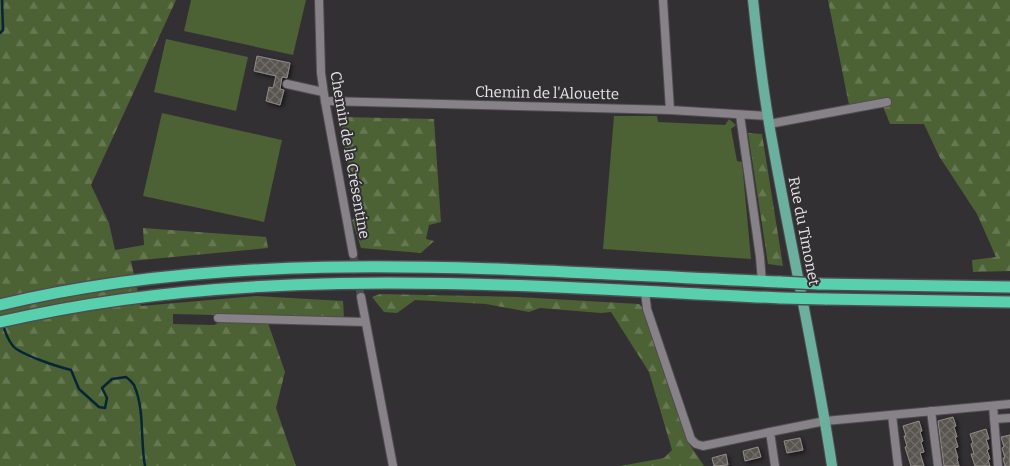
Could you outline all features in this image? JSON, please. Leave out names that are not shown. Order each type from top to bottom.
[{"type":"highway","points":[[0,305],[78,289],[167,277],[230,272],[368,268],[525,271],[819,284],[1010,287]]},
{"type":"highway","points":[[0,322],[59,310],[185,292],[231,288],[333,284],[451,284],[825,300],[1010,302]]},
{"type":"main road","name":"Rue du Timonet","points":[[753,0],[768,120],[832,466]]},
{"type":"street","name":"Chemin de la Crésentine","points":[[319,0],[321,73],[324,101],[352,254]]},
{"type":"street","points":[[663,0],[670,110]]},
{"type":"street","points":[[287,84],[323,92]]},
{"type":"street","name":"Chemin de l'Alouette","points":[[324,101],[670,110],[740,115],[768,120],[887,102]]},
{"type":"street","points":[[740,115],[762,282]]},
{"type":"street","points":[[645,292],[647,309],[691,439],[696,444],[702,446],[825,421],[1010,404]]},
{"type":"street","points":[[361,296],[393,466]]},
{"type":"street","points":[[218,318],[365,322]]},
{"type":"street","points":[[993,406],[998,466]]},
{"type":"street","points":[[931,412],[938,466]]},
{"type":"street","points":[[892,415],[898,466]]},
{"type":"street","points":[[994,420],[1010,418]]},
{"type":"street","points":[[770,432],[775,466]]},
{"type":"green space","points":[[0,0],[176,0],[91,185],[109,223],[115,250],[144,245],[143,228],[266,237],[268,248],[131,261],[141,306],[256,296],[343,301],[344,318],[173,314],[173,324],[214,325],[222,321],[267,320],[285,372],[276,408],[296,466],[0,466]]},
{"type":"green space","points":[[191,0],[306,0],[293,55],[184,31]]},
{"type":"green space","points":[[828,0],[1010,0],[1010,271],[973,272],[972,260],[996,257],[977,214],[939,156],[924,124],[890,124],[880,99],[849,105]]},
{"type":"green space","points":[[166,39],[248,57],[236,111],[154,92]]},
{"type":"green space","points":[[162,113],[282,140],[264,222],[143,196]]},
{"type":"green space","points":[[614,116],[657,116],[658,122],[725,125],[729,119],[736,125],[731,129],[737,161],[742,162],[751,259],[603,249]]},
{"type":"green space","points":[[343,117],[434,119],[441,222],[429,225],[426,239],[434,241],[421,253],[361,248],[352,220],[358,215],[341,130]]},
{"type":"green space","points":[[748,133],[762,134],[783,266],[768,264]]},
{"type":"green space","points":[[380,294],[518,297],[639,304],[644,309],[690,445],[704,466],[620,466],[664,458],[672,450],[649,372],[611,312],[601,313],[540,308],[529,312],[486,304],[415,300],[397,313],[384,312],[372,297]]},
{"type":"building","points":[[257,56],[290,63],[287,78],[282,77],[280,89],[284,90],[280,105],[266,101],[269,87],[273,88],[276,76],[254,71]]},
{"type":"building","points":[[953,417],[956,426],[954,427],[958,447],[955,448],[959,466],[944,466],[938,421]]},
{"type":"building","points":[[919,421],[924,452],[920,453],[924,466],[911,466],[905,447],[907,446],[903,426]]},
{"type":"building","points":[[986,429],[989,439],[986,439],[989,449],[987,450],[990,466],[975,466],[971,454],[974,454],[970,434]]},
{"type":"building","points":[[1010,435],[1010,466],[1005,466],[1002,448],[1004,447],[1001,437]]},
{"type":"building","points":[[800,438],[803,450],[787,453],[784,441]]},
{"type":"building","points":[[758,447],[761,457],[745,461],[743,451]]},
{"type":"building","points":[[726,454],[728,465],[714,466],[712,458]]},
{"type":"waterway","points":[[0,33],[3,30],[2,0]]},
{"type":"waterway","points":[[3,324],[13,346],[32,357],[71,370],[79,389],[99,407],[105,408],[107,398],[102,388],[112,379],[126,377],[134,385],[140,405],[145,466]]},
{"type":"tunnel","points":[[353,254],[361,297]]}]
